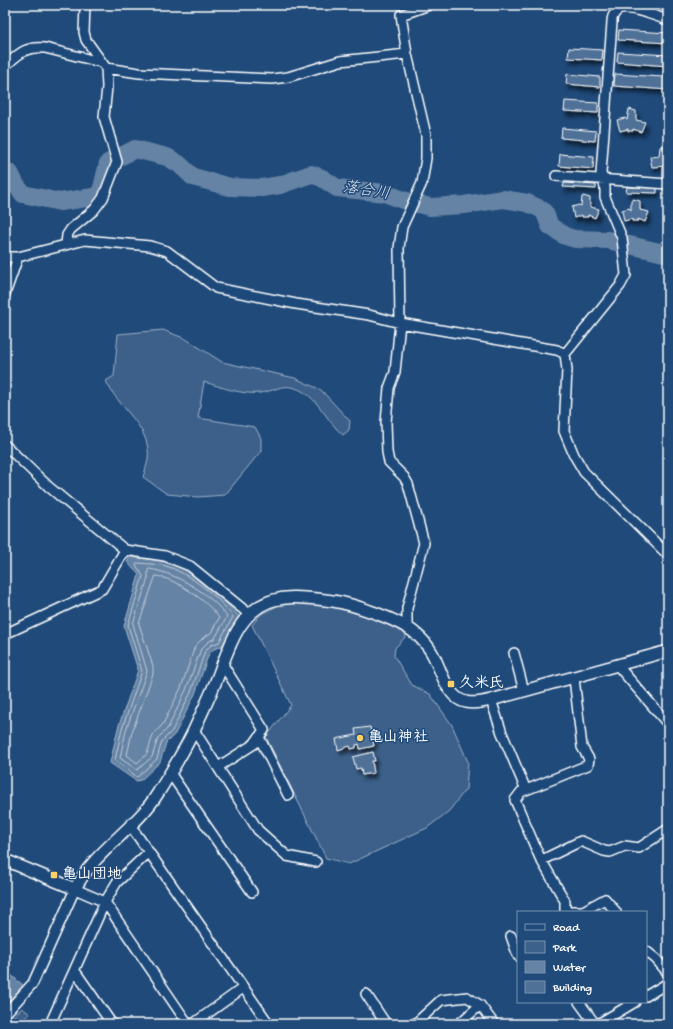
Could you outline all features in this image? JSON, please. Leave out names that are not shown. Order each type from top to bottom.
[{"type":"street","points":[[66,244],[67,235],[71,229],[94,210],[103,198],[117,159],[104,117],[107,87],[103,65],[86,40],[84,32],[85,5]]},
{"type":"street","points":[[407,627],[407,608],[424,543],[408,484],[404,477],[389,462],[386,452],[389,388],[395,372],[400,323],[399,248],[402,227],[422,183],[426,135],[407,54],[401,15],[429,5]]},
{"type":"street","points":[[668,20],[629,8],[621,8],[615,13],[612,22],[601,173],[608,206],[622,238],[626,275],[620,286],[565,354],[567,370],[564,431],[574,455],[584,472],[668,555]]},
{"type":"street","points":[[5,66],[26,49],[36,47],[45,48],[103,65],[139,73],[272,78],[288,77],[340,61],[407,54]]},
{"type":"street","points":[[556,176],[668,184]]},
{"type":"street","points":[[5,257],[18,257],[85,240],[150,246],[167,251],[216,288],[400,323],[557,350],[565,354]]},
{"type":"street","points":[[5,294],[18,257]]},
{"type":"street","points":[[5,445],[49,487],[125,550],[165,556],[190,566],[249,614]]},
{"type":"street","points":[[5,634],[102,588],[125,550]]},
{"type":"street","points":[[5,1014],[33,983],[75,889],[89,865],[148,807],[170,773],[194,730],[223,665],[233,637],[249,614],[270,601],[300,597],[357,606],[407,627],[415,633],[432,652],[454,696],[466,702],[473,703],[491,700],[574,678],[668,651]]},
{"type":"street","points":[[514,653],[524,691]]},
{"type":"street","points":[[218,767],[254,744],[264,730],[223,665]]},
{"type":"street","points":[[618,666],[668,724]]},
{"type":"street","points":[[574,678],[582,747],[589,759],[588,765],[526,790],[518,795],[515,800],[542,860],[565,901],[565,911],[583,911],[605,899],[615,911]]},
{"type":"street","points":[[491,700],[507,746],[526,790]]},
{"type":"street","points":[[194,730],[258,830],[287,856],[316,862]]},
{"type":"street","points":[[259,737],[288,795]]},
{"type":"street","points":[[170,773],[252,892]]},
{"type":"street","points":[[130,825],[269,1024]]},
{"type":"street","points":[[542,860],[582,840],[610,852],[625,846],[639,848],[668,829]]},
{"type":"street","points":[[50,1024],[105,902],[117,882],[148,852]]},
{"type":"street","points":[[5,860],[105,902],[188,1024]]},
{"type":"street","points":[[511,936],[517,953]]},
{"type":"street","points":[[647,952],[656,959],[668,973]]},
{"type":"street","points":[[75,971],[112,1024]]},
{"type":"street","points":[[647,995],[668,983]]},
{"type":"street","points":[[193,1024],[243,988]]},
{"type":"street","points":[[366,994],[386,1024]]},
{"type":"street","points":[[415,1024],[441,1000],[466,997],[480,1005],[494,1024]]},
{"type":"street","points":[[580,1003],[595,1024]]},
{"type":"street","points":[[598,1024],[633,1003]]},
{"type":"street","points":[[459,1024],[480,1005]]},
{"type":"green space","points":[[163,330],[186,339],[222,362],[295,378],[321,390],[350,421],[349,430],[343,435],[308,395],[295,388],[285,387],[260,393],[246,393],[204,382],[198,418],[255,427],[261,438],[261,451],[225,495],[198,497],[167,494],[143,477],[148,459],[148,448],[145,437],[133,418],[111,391],[106,381],[114,376],[118,334]]},
{"type":"green space","points":[[283,603],[331,606],[363,614],[394,627],[407,635],[395,648],[394,656],[412,685],[430,694],[452,725],[468,762],[466,789],[449,811],[427,828],[349,864],[326,858],[266,737],[291,705],[252,625],[261,614]]},
{"type":"green space","points":[[22,1008],[30,1014],[16,1024],[5,1024]]},
{"type":"water","points":[[130,557],[167,562],[187,571],[206,584],[239,616],[222,646],[209,653],[195,694],[175,734],[166,743],[160,762],[141,780],[136,781],[110,763],[118,728],[138,670],[124,626],[139,575],[127,562]]},
{"type":"water","points":[[5,970],[24,986],[5,1007]]},
{"type":"building","points":[[619,30],[668,33],[668,43],[618,40]]},
{"type":"building","points":[[569,48],[603,50],[602,60],[568,58]]},
{"type":"building","points":[[618,52],[668,55],[668,66],[617,62]]},
{"type":"building","points":[[567,74],[600,77],[600,87],[566,84]]},
{"type":"building","points":[[615,74],[663,77],[663,75],[668,75],[668,90],[614,86]]},
{"type":"building","points":[[565,101],[598,103],[598,113],[564,111]]},
{"type":"building","points":[[629,109],[636,111],[636,120],[645,122],[641,132],[633,129],[633,131],[628,131],[628,129],[620,131],[617,120],[625,118],[627,120]]},
{"type":"building","points":[[562,128],[596,131],[595,141],[561,138]]},
{"type":"building","points":[[661,146],[668,147],[668,166],[652,167],[650,157],[659,156]]},
{"type":"building","points":[[560,154],[594,157],[593,169],[559,166]]},
{"type":"building","points":[[564,183],[596,185],[596,189],[563,187]]},
{"type":"building","points":[[627,187],[657,188],[657,193],[626,192]]},
{"type":"building","points":[[583,196],[590,198],[590,207],[599,209],[595,218],[588,215],[588,217],[582,217],[582,215],[574,218],[572,207],[579,205],[581,206]]},
{"type":"building","points":[[633,199],[640,201],[640,210],[649,212],[645,222],[638,219],[638,221],[632,221],[632,219],[624,221],[622,210],[629,208],[631,210],[631,201]]},
{"type":"building","name":"亀山神社","points":[[370,727],[371,731],[373,730],[375,740],[373,741],[374,746],[360,749],[359,744],[356,745],[356,748],[351,749],[350,746],[338,750],[336,739],[356,735],[355,729]]},
{"type":"building","points":[[373,752],[375,761],[372,761],[374,773],[362,775],[361,768],[356,769],[353,757]]},
{"type":"waterway","name":"落合川","points":[[5,171],[10,173],[16,185],[23,194],[60,202],[100,196],[108,163],[135,149],[167,157],[179,164],[193,177],[230,187],[262,188],[280,185],[311,174],[322,178],[337,188],[385,193],[403,200],[430,207],[464,205],[503,199],[527,203],[541,209],[545,213],[550,226],[565,236],[575,239],[608,240],[668,254]]},
{"type":"place","name":"久米氏","points":[[451,684]]},
{"type":"place","name":"亀山神社","points":[[360,738]]},
{"type":"place","name":"亀山団地","points":[[54,875]]}]
